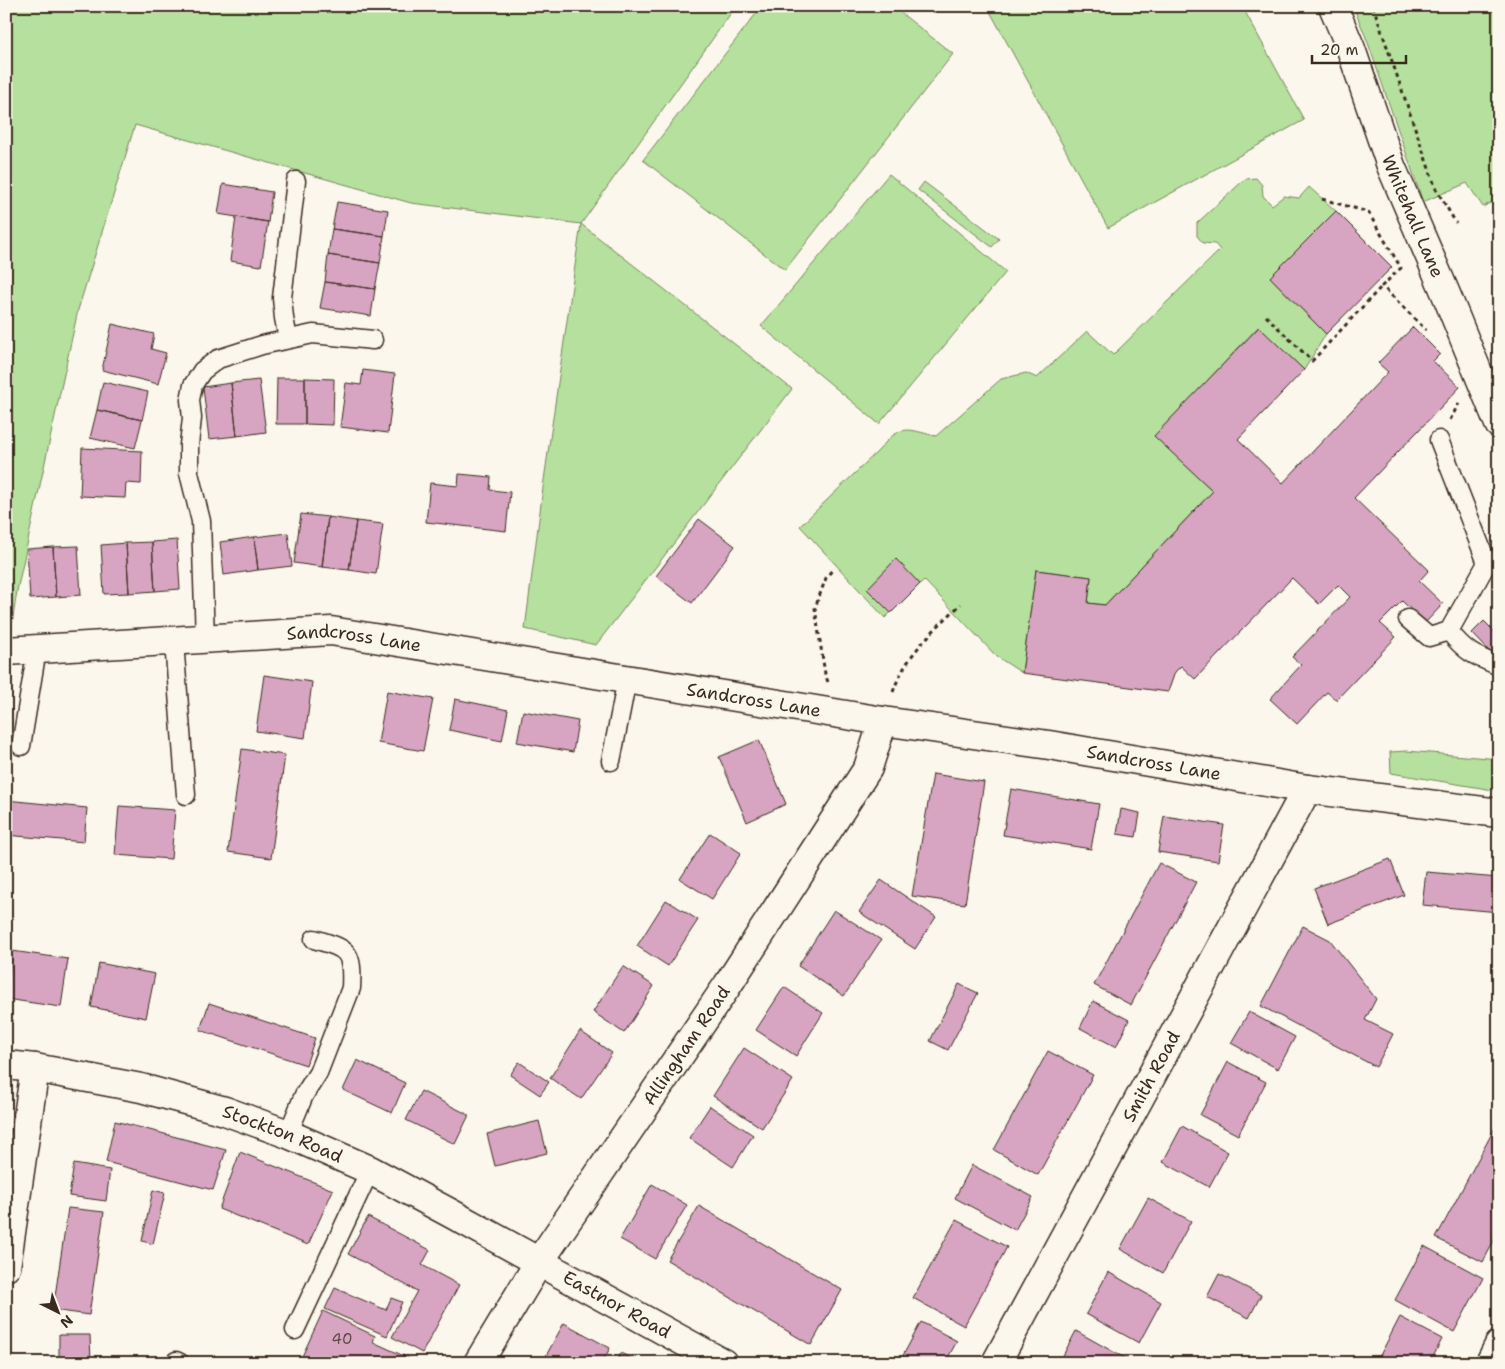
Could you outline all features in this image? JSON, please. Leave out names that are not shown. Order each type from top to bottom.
[{"type":"street","name":"Whitehall Lane","points":[[1333,6],[1351,49],[1391,166],[1499,424]]},
{"type":"street","name":"Sandcross Lane","points":[[6,651],[331,631],[883,721],[1049,745],[1308,789],[1499,813]]},
{"type":"street","name":"Allingham Road","points":[[478,1363],[538,1262],[727,986],[868,768],[883,721]]},
{"type":"street","name":"Smith Road","points":[[996,1363],[1308,789]]},
{"type":"street","name":"Stockton Road","points":[[6,1066],[35,1068],[141,1088],[225,1111],[288,1134],[370,1170],[538,1262]]},
{"type":"street","points":[[6,1267],[35,1068]]},
{"type":"street","name":"Eastnor Road","points":[[538,1262],[723,1363]]},
{"type":"street","points":[[1490,1363],[1499,1345]]},
{"type":"lane","points":[[288,339],[282,298],[296,181]]},
{"type":"lane","points":[[205,639],[201,521],[189,473],[192,418],[190,400],[193,385],[202,371],[218,359],[262,345],[313,334],[373,340]]},
{"type":"lane","points":[[1408,619],[1429,637],[1449,631],[1487,563],[1439,440]]},
{"type":"lane","points":[[1449,631],[1460,646],[1478,657],[1499,666]]},
{"type":"lane","points":[[174,642],[186,795]]},
{"type":"lane","points":[[21,746],[37,650]]},
{"type":"lane","points":[[612,761],[627,679]]},
{"type":"lane","points":[[288,1134],[304,1095],[318,1073],[351,988],[352,973],[349,956],[339,946],[314,939]]},
{"type":"lane","points":[[295,1330],[370,1170]]},
{"type":"path","points":[[1373,6],[1436,189],[1456,223]]},
{"type":"path","points":[[1266,316],[1312,361],[1401,268],[1368,212],[1322,199]]},
{"type":"path","points":[[1382,286],[1428,332]]},
{"type":"path","points":[[1439,440],[1462,398]]},
{"type":"path","points":[[832,570],[826,578],[815,608],[826,674],[838,713]]},
{"type":"path","points":[[883,721],[897,680],[918,646],[961,604]]},
{"type":"green space","points":[[6,6],[736,6],[581,224],[411,203],[135,125],[78,310],[17,591],[12,624],[6,623]]},
{"type":"green space","points":[[762,6],[892,6],[953,54],[785,270],[643,160]]},
{"type":"green space","points":[[987,6],[1242,6],[1304,120],[1108,228]]},
{"type":"green space","points":[[1353,6],[1499,6],[1499,198],[1483,207],[1467,183],[1423,202],[1367,40]]},
{"type":"green space","points":[[889,174],[1006,272],[879,424],[761,326]]},
{"type":"green space","points":[[1256,178],[1262,185],[1263,196],[1272,205],[1284,196],[1299,198],[1309,187],[1336,211],[1270,277],[1326,334],[1304,370],[1258,327],[1155,436],[1213,491],[1105,605],[1088,603],[1091,577],[1036,570],[1022,673],[996,656],[924,580],[885,618],[800,526],[893,435],[904,430],[911,430],[936,436],[1001,379],[1026,373],[1037,378],[1087,331],[1113,355],[1220,250],[1215,244],[1203,243],[1197,236],[1197,223],[1245,179]]},
{"type":"green space","points":[[924,182],[999,239],[992,247],[918,190]]},
{"type":"green space","points":[[581,224],[792,389],[596,645],[525,629],[544,480]]},
{"type":"green space","points":[[1407,751],[1499,759],[1499,791],[1391,773],[1390,752]]},
{"type":"building","points":[[223,184],[272,192],[268,222],[218,214]]},
{"type":"building","points":[[337,202],[388,210],[384,236],[332,229]]},
{"type":"building","points":[[1336,211],[1392,267],[1326,334],[1270,277]]},
{"type":"building","points":[[236,217],[268,222],[261,266],[230,261]]},
{"type":"building","points":[[332,229],[384,236],[380,263],[328,255]]},
{"type":"building","points":[[328,255],[380,263],[375,289],[325,282]]},
{"type":"building","points":[[325,282],[375,289],[371,316],[320,308]]},
{"type":"building","points":[[112,324],[154,334],[151,349],[166,353],[158,384],[102,370]]},
{"type":"building","points":[[1259,327],[1304,370],[1238,439],[1283,483],[1388,372],[1378,363],[1413,327],[1440,354],[1433,361],[1460,387],[1354,498],[1429,570],[1419,581],[1443,604],[1425,623],[1402,601],[1380,623],[1396,637],[1336,700],[1327,692],[1297,724],[1270,699],[1301,665],[1292,657],[1350,597],[1338,585],[1319,604],[1292,578],[1195,679],[1181,666],[1175,672],[1168,692],[1022,673],[1036,570],[1091,577],[1088,603],[1105,605],[1213,491],[1154,436]]},
{"type":"building","points":[[363,370],[395,374],[388,433],[340,427],[346,383],[361,385]]},
{"type":"building","points":[[277,378],[305,378],[305,424],[276,424]]},
{"type":"building","points":[[305,378],[334,379],[333,425],[305,424]]},
{"type":"building","points":[[259,380],[266,432],[237,436],[231,383]]},
{"type":"building","points":[[103,382],[148,392],[142,420],[97,410]]},
{"type":"building","points":[[231,383],[237,436],[209,439],[203,387]]},
{"type":"building","points":[[97,410],[142,420],[135,448],[90,438]]},
{"type":"building","points":[[82,448],[142,451],[141,484],[126,483],[125,498],[80,496]]},
{"type":"building","points":[[459,474],[491,477],[490,490],[510,492],[506,531],[426,522],[430,483],[458,486]]},
{"type":"building","points":[[301,514],[328,517],[322,567],[294,563]]},
{"type":"building","points":[[328,517],[356,521],[349,570],[322,567]]},
{"type":"building","points":[[699,519],[735,546],[692,603],[656,576]]},
{"type":"building","points":[[356,521],[383,524],[376,574],[349,570]]},
{"type":"building","points":[[288,533],[292,566],[258,570],[254,537]]},
{"type":"building","points":[[254,537],[258,570],[224,575],[220,542]]},
{"type":"building","points":[[177,540],[180,589],[155,591],[152,542]]},
{"type":"building","points":[[152,542],[155,591],[129,593],[126,543]]},
{"type":"building","points":[[126,543],[129,593],[104,594],[101,545]]},
{"type":"building","points":[[78,546],[81,595],[56,597],[53,547]]},
{"type":"building","points":[[53,547],[56,597],[30,599],[27,549]]},
{"type":"building","points":[[896,559],[920,584],[891,613],[867,589]]},
{"type":"building","points":[[1484,621],[1499,636],[1499,647],[1492,654],[1472,633]]},
{"type":"building","points":[[264,675],[312,682],[305,738],[256,731]]},
{"type":"building","points":[[387,691],[433,699],[423,751],[378,743]]},
{"type":"building","points":[[455,699],[508,710],[502,741],[449,730]]},
{"type":"building","points":[[523,711],[578,721],[573,752],[517,742]]},
{"type":"building","points":[[759,740],[786,804],[747,822],[719,757]]},
{"type":"building","points":[[242,749],[285,755],[271,858],[228,852]]},
{"type":"building","points":[[933,774],[984,782],[965,904],[912,896]]},
{"type":"building","points":[[1011,789],[1099,804],[1091,849],[1003,835]]},
{"type":"building","points":[[6,800],[87,808],[84,842],[6,835]]},
{"type":"building","points":[[119,806],[175,810],[171,859],[115,855]]},
{"type":"building","points":[[1121,809],[1140,813],[1136,837],[1117,834]]},
{"type":"building","points":[[1164,816],[1224,825],[1218,861],[1158,852]]},
{"type":"building","points":[[710,833],[741,853],[712,899],[680,879]]},
{"type":"building","points":[[1390,859],[1404,895],[1328,924],[1314,888]]},
{"type":"building","points":[[1159,863],[1196,882],[1131,1005],[1094,985]]},
{"type":"building","points":[[1426,872],[1499,878],[1499,912],[1422,905]]},
{"type":"building","points":[[881,880],[936,917],[915,949],[859,912]]},
{"type":"building","points":[[666,900],[698,920],[668,966],[637,946]]},
{"type":"building","points":[[834,910],[881,940],[844,996],[798,966]]},
{"type":"building","points":[[1303,926],[1330,940],[1376,999],[1365,1020],[1393,1034],[1376,1067],[1261,1006]]},
{"type":"building","points":[[12,951],[68,959],[61,1007],[6,999]]},
{"type":"building","points":[[99,963],[155,974],[146,1018],[91,1007]]},
{"type":"building","points":[[623,966],[654,986],[624,1033],[593,1012]]},
{"type":"building","points":[[959,984],[978,993],[948,1050],[930,1041]]},
{"type":"building","points":[[784,987],[823,1013],[796,1056],[756,1030]]},
{"type":"building","points":[[1093,1001],[1129,1020],[1116,1047],[1080,1028]]},
{"type":"building","points":[[209,1003],[315,1038],[306,1065],[200,1030]]},
{"type":"building","points":[[1249,1012],[1295,1037],[1278,1069],[1231,1043]]},
{"type":"building","points":[[580,1031],[612,1053],[581,1099],[550,1078]]},
{"type":"building","points":[[744,1048],[793,1080],[762,1128],[713,1096]]},
{"type":"building","points":[[1048,1051],[1093,1075],[1038,1175],[994,1150]]},
{"type":"building","points":[[357,1060],[405,1083],[392,1113],[343,1090]]},
{"type":"building","points":[[519,1062],[549,1082],[540,1095],[510,1075]]},
{"type":"building","points":[[1228,1062],[1266,1082],[1238,1135],[1200,1115]]},
{"type":"building","points":[[421,1091],[469,1115],[455,1144],[406,1120]]},
{"type":"building","points":[[710,1106],[753,1135],[733,1167],[689,1138]]},
{"type":"building","points":[[1499,1120],[1499,1231],[1483,1262],[1436,1238]]},
{"type":"building","points":[[115,1121],[226,1150],[213,1190],[106,1162]]},
{"type":"building","points":[[539,1121],[547,1153],[495,1166],[487,1134]]},
{"type":"building","points":[[1182,1126],[1228,1152],[1209,1187],[1163,1162]]},
{"type":"building","points":[[240,1152],[333,1190],[308,1245],[219,1209]]},
{"type":"building","points":[[74,1164],[110,1170],[106,1201],[69,1196]]},
{"type":"building","points":[[972,1165],[1033,1197],[1015,1230],[955,1198]]},
{"type":"building","points":[[652,1184],[687,1205],[655,1259],[620,1239]]},
{"type":"building","points":[[153,1190],[165,1193],[153,1244],[142,1241]]},
{"type":"building","points":[[1148,1198],[1191,1221],[1163,1273],[1120,1249]]},
{"type":"building","points":[[699,1206],[842,1290],[811,1345],[667,1260]]},
{"type":"building","points":[[68,1208],[104,1212],[89,1315],[53,1310]]},
{"type":"building","points":[[368,1217],[430,1250],[422,1265],[459,1285],[422,1353],[392,1337],[417,1291],[348,1254]]},
{"type":"building","points":[[956,1220],[1007,1247],[964,1326],[913,1298]]},
{"type":"building","points":[[1424,1246],[1483,1278],[1454,1332],[1395,1300]]},
{"type":"building","points":[[1108,1272],[1161,1302],[1139,1343],[1086,1314]]},
{"type":"building","points":[[1219,1274],[1261,1295],[1249,1318],[1207,1297]]},
{"type":"building","points":[[335,1288],[386,1310],[391,1298],[402,1302],[387,1336],[325,1309]]},
{"type":"building","points":[[323,1311],[375,1336],[373,1342],[415,1361],[414,1363],[299,1363]]},
{"type":"building","points":[[1400,1317],[1442,1339],[1430,1363],[1376,1363]]},
{"type":"building","points":[[921,1322],[957,1341],[945,1363],[899,1363]]},
{"type":"building","points":[[564,1323],[610,1348],[602,1363],[542,1363]]},
{"type":"building","points":[[1076,1331],[1128,1360],[1127,1363],[1059,1363]]},
{"type":"building","points":[[59,1335],[90,1335],[91,1363],[59,1363]]},
{"type":"building","points":[[621,1353],[639,1363],[616,1363]]}]
